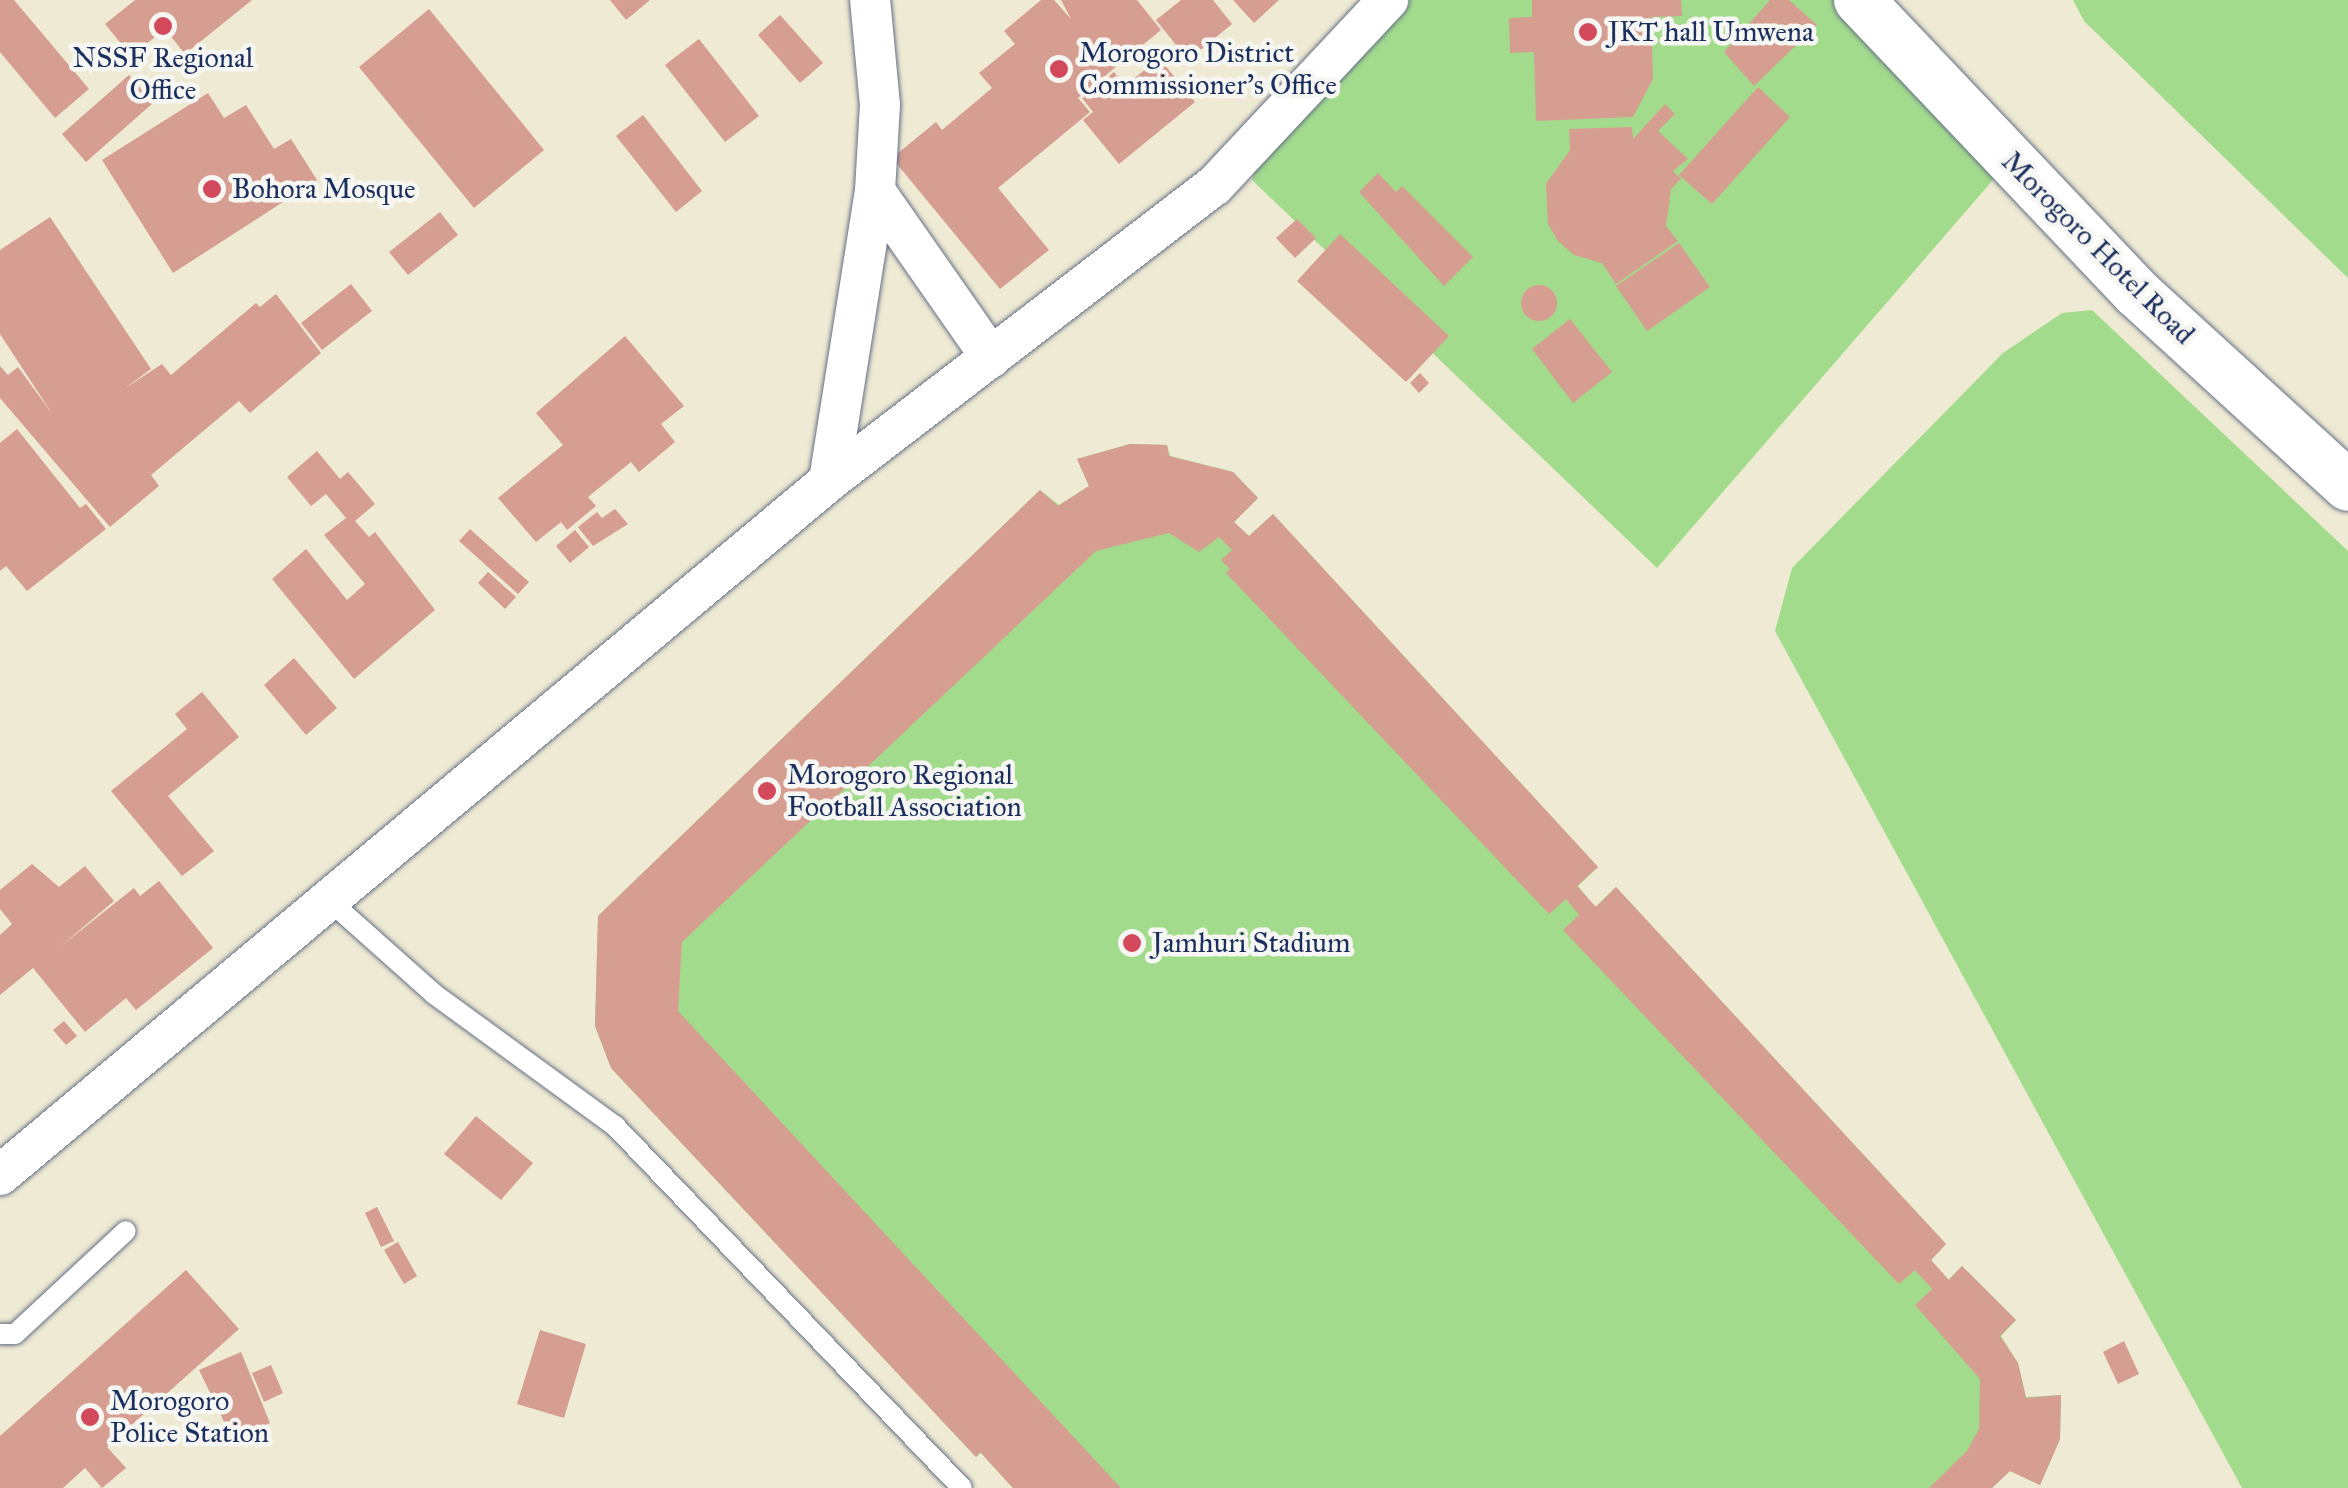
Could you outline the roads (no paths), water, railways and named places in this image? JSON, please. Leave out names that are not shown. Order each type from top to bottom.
[{"type":"street","points":[[830,481],[876,192],[880,106],[870,0]]},
{"type":"street","points":[[0,1175],[332,904],[830,481],[1214,186],[1388,0]]},
{"type":"street","name":"Morogoro Hotel Road","points":[[1859,0],[2137,293],[2348,486]]},
{"type":"street","points":[[876,192],[991,357]]},
{"type":"lane","points":[[332,904],[434,994],[628,1138],[962,1488]]},
{"type":"lane","points":[[5,1337],[126,1231]]},
{"type":"place","name":"NSSF Regional Office","points":[[163,26]]},
{"type":"place","name":"JKT hall Umwena","points":[[1588,32]]},
{"type":"place","name":"Morogoro District Commissioner's Office","points":[[1059,69]]},
{"type":"place","name":"Bohora Mosque","points":[[212,189]]},
{"type":"place","name":"Morogoro Regional Football Association","points":[[767,791]]},
{"type":"place","name":"Jamhuri Stadium","points":[[1132,943]]},
{"type":"place","name":"Morogoro Police Station","points":[[90,1417]]}]
